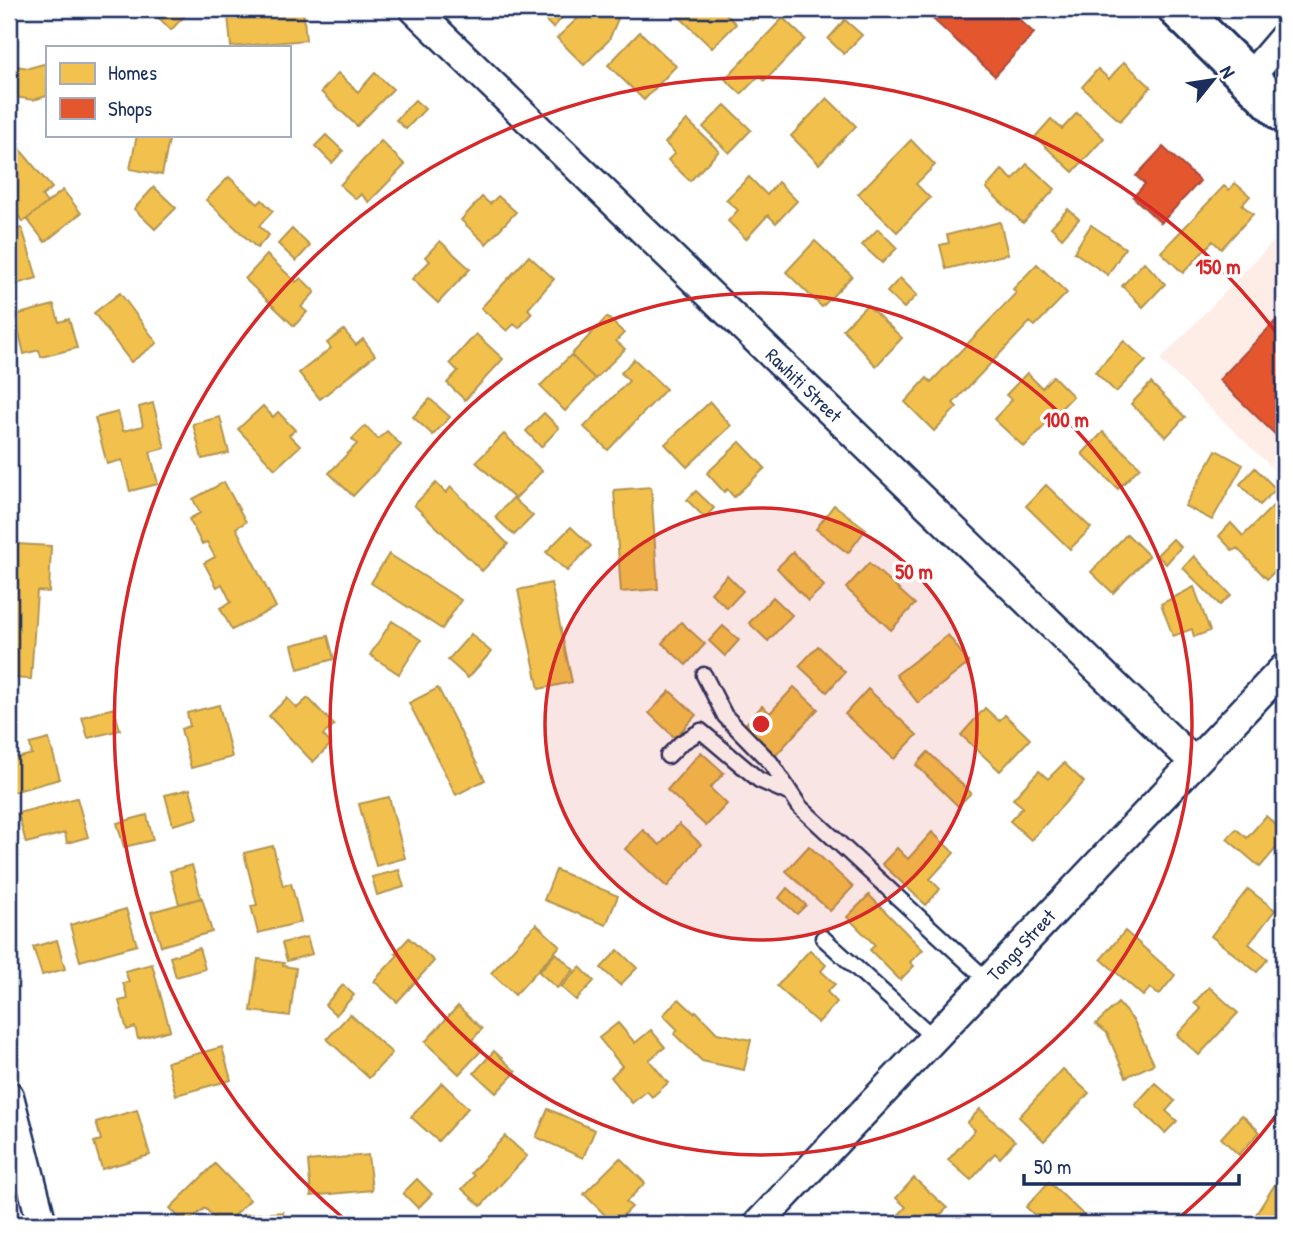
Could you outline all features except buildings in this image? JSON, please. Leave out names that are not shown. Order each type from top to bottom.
[{"type":"main road","points":[[1178,9],[1284,113]]},
{"type":"street","name":"Rawhiti Street","points":[[414,9],[1194,762]]},
{"type":"street","points":[[1249,78],[1284,37]]},
{"type":"street","name":"Tonga Street","points":[[758,1224],[1284,667]]},
{"type":"street","points":[[9,1096],[42,1224]]},
{"type":"lane","points":[[704,675],[725,716],[771,763],[800,807],[875,880],[988,981]]},
{"type":"lane","points":[[668,756],[681,743],[701,731],[760,780],[791,794]]},
{"type":"lane","points":[[823,937],[934,1038]]},
{"type":"shaded area","points":[[1284,230],[1284,479],[1160,360]]}]
